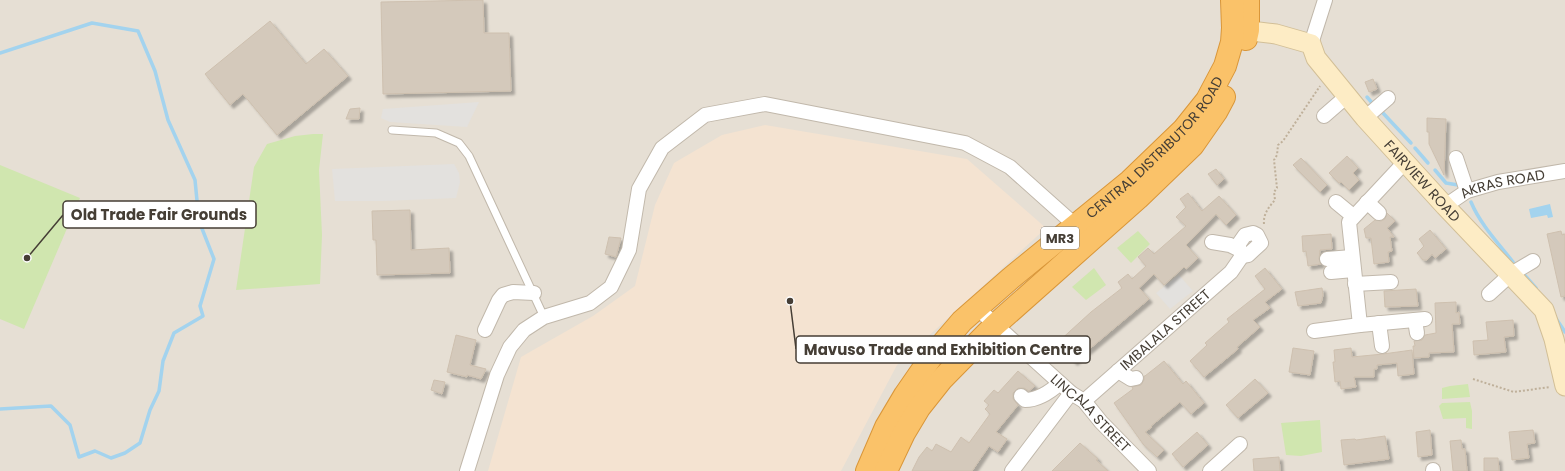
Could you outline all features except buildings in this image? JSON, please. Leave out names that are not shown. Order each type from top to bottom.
[{"type":"highway","name":"CENTRAL DISTRIBUTOR ROAD","points":[[1232,0],[1241,29]]},
{"type":"highway","name":"CENTRAL DISTRIBUTOR ROAD","points":[[886,471],[904,433],[919,408],[942,378],[1082,234],[1130,181],[1183,130],[1206,100],[1225,66],[1232,42],[1241,29],[1248,0]]},
{"type":"highway","name":"CENTRAL DISTRIBUTOR ROAD","points":[[867,471],[886,427],[905,395],[932,356],[962,321],[977,308],[1082,234]]},
{"type":"main road","points":[[1241,29],[1276,34],[1311,44]]},
{"type":"main road","name":"FAIRVIEW ROAD","points":[[1311,44],[1316,58],[1365,118],[1445,206],[1544,310],[1554,339],[1560,387]]},
{"type":"street","points":[[1311,44],[1325,0]]},
{"type":"street","points":[[1324,116],[1347,96]]},
{"type":"street","points":[[1365,118],[1388,98]]},
{"type":"street","points":[[467,471],[497,375],[510,346],[524,330],[544,317],[590,303],[611,287],[629,250],[639,189],[662,148],[705,115],[765,104],[965,143],[1010,167],[1082,234]]},
{"type":"street","points":[[1456,158],[1467,191]]},
{"type":"street","points":[[1360,325],[1353,270],[1357,234],[1348,222],[1405,162]]},
{"type":"street","name":"AKRAS ROAD","points":[[1445,206],[1467,191],[1498,182],[1565,171]]},
{"type":"street","points":[[1336,202],[1353,216]]},
{"type":"street","points":[[1367,202],[1379,213]]},
{"type":"street","points":[[1212,242],[1230,245],[1241,253],[1248,255],[1261,243],[1257,234]]},
{"type":"street","name":"IMBALALA STREET","points":[[1084,401],[1231,272],[1241,253]]},
{"type":"street","points":[[1489,294],[1511,274],[1533,261]]},
{"type":"street","points":[[1329,265],[1353,270],[1391,282]]},
{"type":"street","points":[[485,330],[499,300],[503,295],[513,292],[534,293]]},
{"type":"street","name":"LINCALA STREET","points":[[977,308],[1071,393],[1084,401],[1101,422],[1149,471]]},
{"type":"street","points":[[1379,323],[1382,346]]},
{"type":"street","points":[[1314,331],[1379,323],[1419,324]]},
{"type":"street","points":[[1118,371],[1131,379],[1136,378]]},
{"type":"street","points":[[1021,396],[1025,400],[1038,397],[1060,383]]},
{"type":"street","points":[[1012,471],[1071,393]]},
{"type":"street","points":[[1210,471],[1240,444]]},
{"type":"lane","points":[[392,130],[436,133],[459,143],[469,156],[544,317]]},
{"type":"path","points":[[1257,234],[1264,224],[1263,219],[1266,213],[1275,200],[1274,192],[1277,188],[1277,182],[1274,160],[1277,155],[1278,145],[1283,141],[1330,74]]},
{"type":"path","points":[[1473,379],[1514,392],[1548,387],[1560,387]]},
{"type":"shaded area","points":[[0,0],[1565,0],[1565,471],[0,471]]},
{"type":"shaded area","points":[[479,102],[467,127],[390,122],[381,118],[383,109]]},
{"type":"shaded area","points":[[765,125],[967,159],[1046,228],[897,365],[841,471],[488,471],[521,357],[593,316],[635,286],[655,205],[674,163],[722,135]]},
{"type":"shaded area","points":[[454,164],[459,173],[460,182],[456,198],[335,201],[332,169]]},
{"type":"shaded area","points":[[1179,275],[1193,291],[1170,309],[1156,293]]},
{"type":"green space","points":[[323,134],[319,170],[322,235],[320,284],[236,290],[254,167],[267,144],[295,136]]},
{"type":"green space","points":[[0,165],[80,198],[24,329],[0,319]]},
{"type":"green space","points":[[1138,231],[1150,244],[1131,263],[1117,248]]},
{"type":"green space","points":[[1094,268],[1106,285],[1086,300],[1072,287]]},
{"type":"green space","points":[[1468,384],[1470,397],[1442,399],[1442,388]]},
{"type":"green space","points":[[1470,402],[1472,411],[1472,429],[1466,428],[1466,418],[1443,419],[1439,406],[1442,403]]},
{"type":"green space","points":[[1320,420],[1322,452],[1301,456],[1286,455],[1281,423]]},
{"type":"water","points":[[1550,204],[1553,217],[1548,218],[1547,215],[1531,218],[1529,209]]},
{"type":"waterway","points":[[0,53],[92,23],[138,31],[155,71],[168,120],[195,180],[199,221],[214,259],[200,306],[203,316],[174,333],[163,361],[159,391],[150,410],[140,443],[125,453],[111,458],[95,451],[79,457],[70,425],[51,406],[0,409]]},
{"type":"waterway","points":[[1367,97],[1373,104]]},
{"type":"waterway","points":[[1382,112],[1411,143]]},
{"type":"waterway","points":[[1415,148],[1428,163]]},
{"type":"waterway","points":[[1435,170],[1446,183],[1458,185]]},
{"type":"waterway","points":[[1471,202],[1485,226],[1513,262]]},
{"type":"waterway","points":[[1522,272],[1536,288]]},
{"type":"waterway","points":[[1555,317],[1565,332]]},
{"type":"place","name":"Old Trade Fair Grounds","points":[[27,258]]},
{"type":"place","name":"Mavuso Trade and Exhibition Centre","points":[[790,301]]}]
